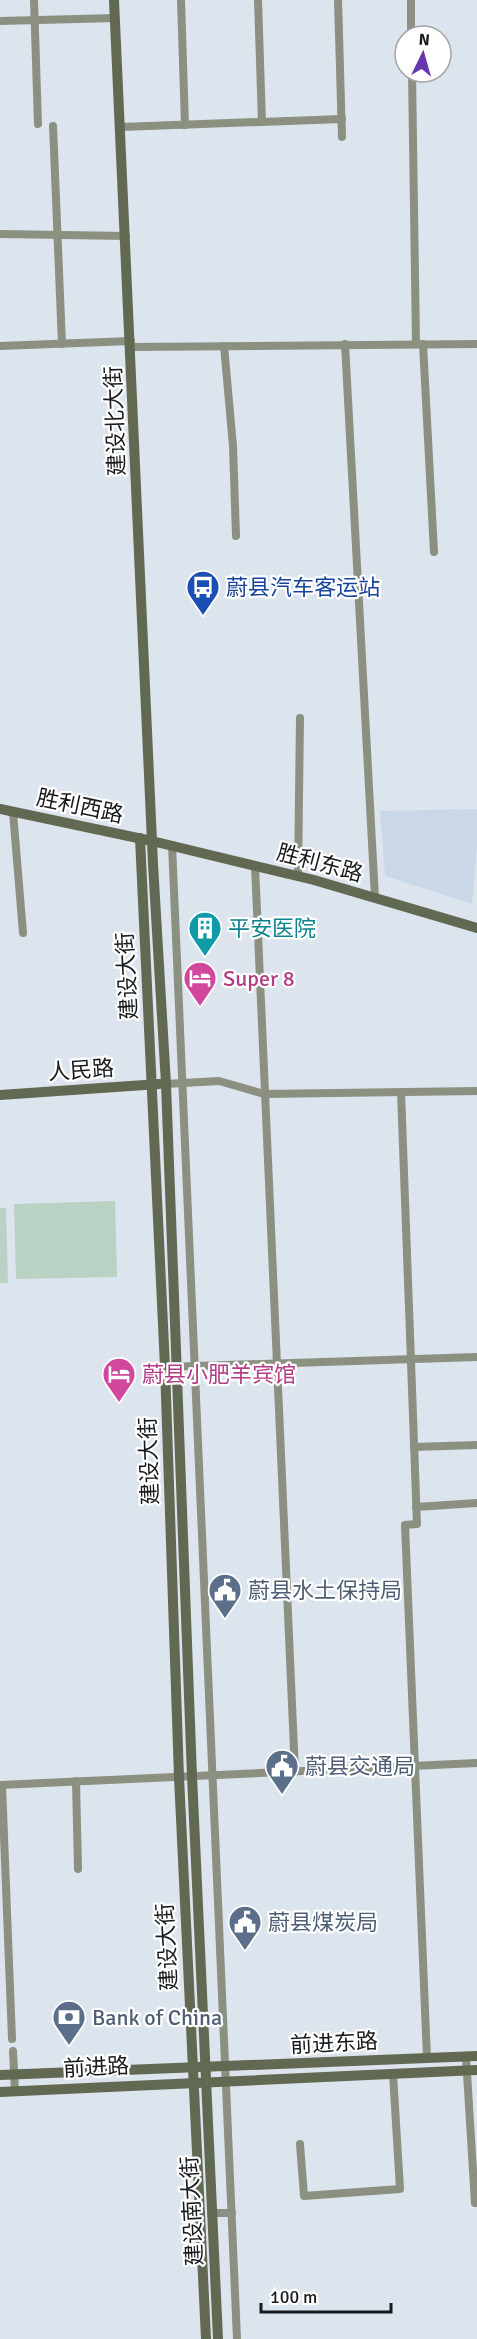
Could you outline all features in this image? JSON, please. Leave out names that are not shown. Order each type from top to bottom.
[{"type":"main road","name":"建设北大街","points":[[114,0],[152,841]]},
{"type":"main road","name":"胜利西路","points":[[0,809],[152,841]]},
{"type":"main road","name":"建设大街","points":[[140,838],[165,1367],[179,1777],[194,2082]]},
{"type":"main road","name":"胜利东路","points":[[152,841],[298,876],[477,928]]},
{"type":"main road","name":"建设大街","points":[[152,841],[166,1084],[206,2082]]},
{"type":"main road","name":"人民路","points":[[0,1095],[166,1084]]},
{"type":"main road","name":"前进东路","points":[[192,2069],[472,2056]]},
{"type":"main road","name":"前进路","points":[[0,2075],[192,2069]]},
{"type":"main road","name":"前进东路","points":[[194,2082],[472,2071]]},
{"type":"main road","name":"前进路","points":[[0,2092],[194,2082]]},
{"type":"main road","name":"建设南大街","points":[[194,2082],[206,2339]]},
{"type":"main road","name":"建设南大街","points":[[206,2082],[218,2339]]},
{"type":"street","points":[[34,0],[38,124]]},
{"type":"street","points":[[181,0],[185,125]]},
{"type":"street","points":[[258,0],[262,122]]},
{"type":"street","points":[[338,0],[342,137]]},
{"type":"street","points":[[411,0],[411,24]]},
{"type":"street","points":[[0,21],[115,18]]},
{"type":"street","points":[[412,84],[420,344],[434,552]]},
{"type":"street","points":[[121,127],[342,119]]},
{"type":"street","points":[[53,126],[63,344]]},
{"type":"street","points":[[0,234],[126,236]]},
{"type":"street","points":[[345,344],[375,898]]},
{"type":"street","points":[[0,346],[477,344]]},
{"type":"street","points":[[224,346],[233,446],[236,536]]},
{"type":"street","points":[[298,876],[300,718]]},
{"type":"street","points":[[13,812],[23,933]]},
{"type":"street","points":[[172,845],[237,2339]]},
{"type":"street","points":[[255,866],[295,1772]]},
{"type":"street","points":[[166,1084],[219,1081],[264,1094],[477,1091]]},
{"type":"street","points":[[400,1092],[417,1524],[405,1525],[427,2058]]},
{"type":"street","points":[[165,1367],[477,1357]]},
{"type":"street","points":[[414,1447],[477,1445]]},
{"type":"street","points":[[416,1507],[477,1503]]},
{"type":"street","points":[[12,2038],[1,1785],[477,1763]]},
{"type":"street","points":[[76,1781],[78,1869]]},
{"type":"street","points":[[13,2051],[15,2091]]},
{"type":"street","points":[[472,2056],[475,2203]]},
{"type":"street","points":[[300,2144],[304,2196],[400,2189],[393,2074]]},
{"type":"street","points":[[212,2213],[232,2213]]},
{"type":"shaded area","points":[[477,809],[477,845],[472,904],[385,876],[380,811]]},
{"type":"green space","points":[[115,1201],[117,1277],[16,1279],[14,1204]]},
{"type":"green space","points":[[0,1208],[6,1208],[8,1283],[0,1283]]},
{"type":"place","name":"蔚县汽车客运站","points":[[203,616]]},
{"type":"place","name":"平安医院","points":[[205,957]]},
{"type":"place","name":"Super 8","points":[[200,1007]]},
{"type":"place","name":"蔚县小肥羊宾馆","points":[[119,1403]]},
{"type":"place","name":"蔚县水土保持局","points":[[225,1619]]},
{"type":"place","name":"蔚县交通局","points":[[282,1795]]},
{"type":"place","name":"蔚县煤炭局","points":[[245,1951]]},
{"type":"place","name":"Bank of China","points":[[69,2046]]}]
